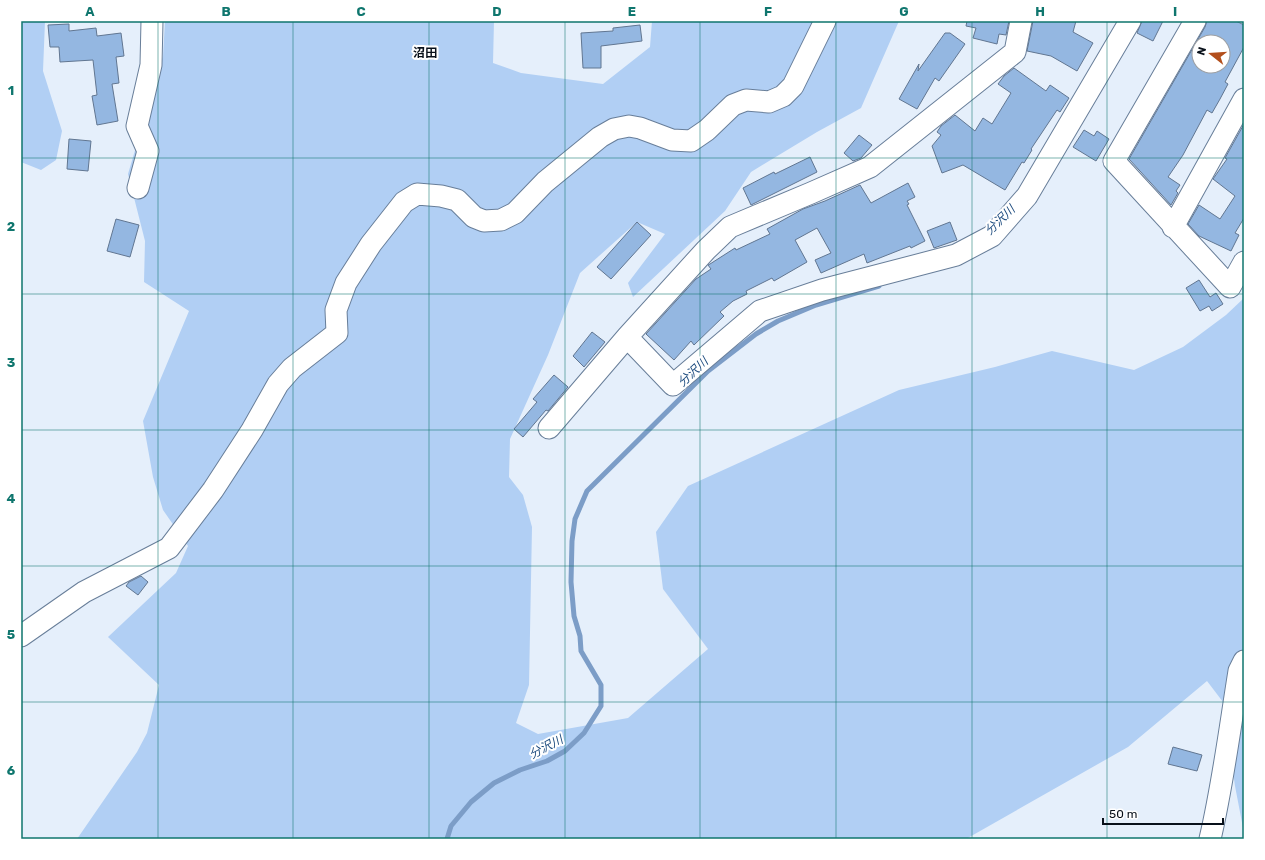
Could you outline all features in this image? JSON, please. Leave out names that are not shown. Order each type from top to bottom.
[{"type":"street","points":[[138,188],[148,151],[137,126],[151,65],[152,21]]},
{"type":"street","points":[[21,636],[84,592],[169,548],[213,490],[252,430],[278,384],[292,368],[337,333],[336,310],[346,283],[371,244],[404,202],[417,194],[441,196],[457,200],[474,217],[484,220],[501,220],[515,213],[545,182],[600,137],[614,130],[628,126],[640,128],[672,140],[691,141],[707,130],[733,105],[746,100],[769,102],[784,96],[793,86],[825,21]]},
{"type":"street","points":[[549,428],[626,338],[706,250],[730,227],[870,167],[1015,52],[1021,21]]},
{"type":"street","points":[[626,338],[673,385],[760,312],[822,290],[956,255],[992,236],[1027,196],[1130,21]]},
{"type":"street","points":[[1195,21],[1114,161],[1173,227],[1230,287],[1244,262]]},
{"type":"street","points":[[1173,227],[1244,99]]},
{"type":"street","points":[[1210,839],[1225,763],[1239,671],[1244,661]]},
{"type":"shaded area","points":[[21,21],[45,21],[43,71],[62,131],[56,160],[41,170],[21,162]]},
{"type":"shaded area","points":[[165,21],[494,21],[493,63],[521,73],[603,84],[650,47],[652,21],[899,21],[861,108],[817,132],[751,172],[725,211],[633,297],[628,283],[665,234],[637,222],[580,273],[548,355],[510,439],[509,477],[523,495],[532,527],[529,685],[516,723],[538,734],[628,718],[708,649],[663,589],[656,532],[688,486],[899,390],[995,367],[1052,351],[1134,370],[1183,347],[1226,315],[1244,298],[1244,833],[1235,786],[1223,702],[1207,681],[1128,747],[966,839],[77,839],[137,752],[147,733],[159,685],[108,637],[176,573],[188,546],[163,510],[153,477],[143,421],[189,311],[144,282],[145,241],[128,174],[163,56]]},
{"type":"building","points":[[967,21],[1009,21],[1006,35],[999,34],[997,44],[973,38],[976,28],[966,26]]},
{"type":"building","points":[[1033,21],[1076,21],[1073,32],[1093,43],[1077,71],[1051,56],[1027,51]]},
{"type":"building","points":[[1142,21],[1163,21],[1153,41],[1137,33]]},
{"type":"building","points":[[1207,21],[1236,21],[1244,25],[1244,47],[1231,71],[1231,34],[1201,34]]},
{"type":"building","points":[[69,24],[69,31],[96,28],[97,36],[121,33],[124,56],[116,57],[119,83],[112,84],[118,121],[97,125],[92,96],[97,95],[93,60],[60,62],[59,47],[50,47],[48,25]]},
{"type":"building","points":[[640,25],[642,41],[601,46],[601,68],[583,68],[581,33],[613,31],[613,28]]},
{"type":"building","points":[[945,33],[950,33],[965,44],[939,81],[935,78],[917,109],[899,99],[919,64],[918,71]]},
{"type":"building","points":[[1191,51],[1191,74],[1229,74],[1225,82],[1228,84],[1212,113],[1207,110],[1183,155],[1168,177],[1180,185],[1176,191],[1178,193],[1171,205],[1129,159]]},
{"type":"building","points":[[1014,68],[1046,91],[1050,85],[1069,98],[1060,112],[1057,110],[1031,149],[1032,150],[1024,163],[1022,162],[1005,190],[963,165],[942,173],[932,146],[941,135],[937,132],[941,126],[955,115],[975,131],[983,118],[992,124],[1011,93],[998,84],[1004,76]]},
{"type":"building","points":[[1244,124],[1244,218],[1235,233],[1239,235],[1231,251],[1199,236],[1188,224],[1199,205],[1220,219],[1235,196],[1213,179],[1227,159],[1225,158]]},
{"type":"building","points":[[1084,130],[1094,136],[1097,131],[1109,139],[1096,161],[1073,147]]},
{"type":"building","points":[[859,135],[872,145],[861,158],[853,161],[844,153]]},
{"type":"building","points":[[69,139],[91,141],[88,171],[67,169]]},
{"type":"building","points":[[810,157],[817,172],[751,205],[743,188],[774,172],[775,174]]},
{"type":"building","points":[[908,183],[915,197],[907,201],[909,204],[907,205],[925,241],[911,248],[910,246],[867,263],[864,254],[821,273],[815,260],[831,253],[817,228],[795,240],[807,262],[774,281],[772,278],[746,291],[747,294],[733,301],[720,312],[724,316],[694,345],[691,341],[674,360],[646,334],[696,279],[711,269],[708,265],[735,248],[736,250],[770,234],[767,229],[803,209],[860,185],[871,203]]},
{"type":"building","points":[[116,219],[139,225],[130,257],[107,251]]},
{"type":"building","points":[[637,222],[651,235],[611,279],[597,267]]},
{"type":"building","points":[[950,222],[957,240],[934,248],[927,231]]},
{"type":"building","points":[[1199,280],[1210,297],[1216,293],[1223,304],[1212,311],[1209,306],[1200,311],[1186,288]]},
{"type":"building","points":[[592,332],[605,342],[584,367],[573,356]]},
{"type":"building","points":[[554,375],[568,387],[523,437],[514,429],[537,402],[533,399]]},
{"type":"building","points":[[141,576],[148,582],[138,595],[126,586],[129,582]]},
{"type":"building","points":[[1173,747],[1202,755],[1197,771],[1168,764]]},
{"type":"waterway","name":"分沢川","points":[[447,839],[451,826],[471,802],[494,783],[520,770],[547,761],[565,751],[584,733],[601,706],[601,685],[581,651],[580,636],[574,616],[571,582],[572,541],[575,519],[587,491],[708,371],[756,334],[778,321],[816,305],[879,286]]},
{"type":"district","name":"沼田","points":[[425,53]]}]
